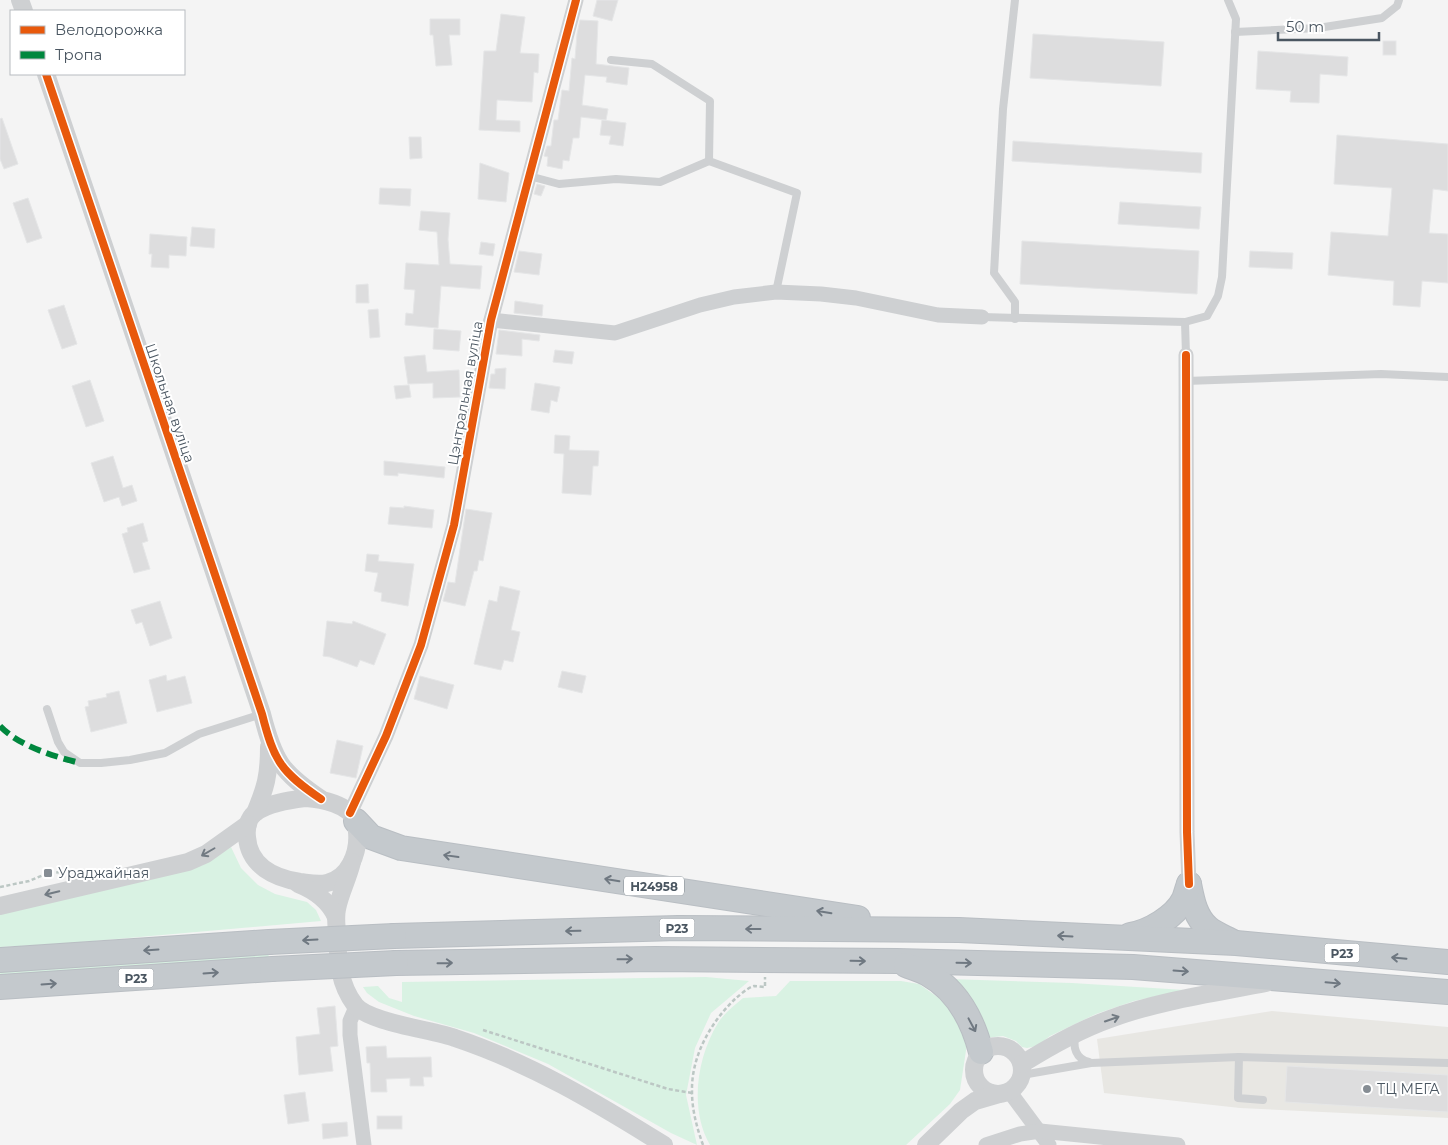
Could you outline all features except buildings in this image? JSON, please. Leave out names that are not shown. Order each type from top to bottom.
[{"type":"highway","name":"Н24958","points":[[353,818],[371,837],[401,848],[859,918],[959,930]]},
{"type":"highway","points":[[1114,938],[1134,935],[1149,929],[1175,912],[1183,900],[1189,884]]},
{"type":"highway","points":[[1189,884],[1199,917],[1208,928],[1236,944]]},
{"type":"highway","name":"Р23","points":[[0,960],[269,942],[394,936],[678,928],[959,930],[1236,944],[1448,962]]},
{"type":"highway","name":"Р23","points":[[0,987],[272,969],[396,963],[654,959],[897,961],[1133,967],[1448,992]]},
{"type":"highway","points":[[897,961],[928,974],[948,988],[976,1032],[981,1052]]},
{"type":"street","name":"Цэнтральная вуліца","points":[[353,818],[363,785],[386,736],[421,645],[454,525],[491,320],[576,0]]},
{"type":"street","name":"Школьная вуліца","points":[[46,75],[262,714],[269,741]]},
{"type":"street","points":[[491,320],[615,333],[717,301],[776,292],[856,298],[938,315],[982,317]]},
{"type":"street","points":[[1186,355],[1186,832],[1189,884]]},
{"type":"street","name":"Н24958","points":[[269,741],[281,767],[297,783],[321,799],[335,804],[353,818]]},
{"type":"street","name":"Н24958","points":[[269,741],[269,774],[251,818],[248,844],[253,857],[262,867],[273,875],[307,888],[323,899],[336,916]]},
{"type":"street","name":"Н24958","points":[[0,906],[188,862],[206,854],[251,818],[278,802],[306,798],[321,799]]},
{"type":"street","points":[[353,818],[358,845],[336,916],[339,971],[345,989],[356,1007],[370,1015],[390,1022],[454,1037],[509,1058],[548,1076],[602,1106],[664,1145]]},
{"type":"street","name":"Н24958","points":[[288,880],[319,884],[329,882],[341,877],[352,862]]},
{"type":"street","points":[[926,1145],[961,1111],[976,1101],[1015,1087],[1022,1070],[1076,1033],[1110,1019],[1146,1008],[1285,979]]},
{"type":"street","points":[[356,1007],[350,1021],[350,1035],[364,1145]]},
{"type":"street","points":[[1022,1070],[1019,1057],[1008,1048],[994,1046],[981,1052],[974,1067],[978,1083],[984,1089],[991,1092],[1004,1092],[1040,1131],[1049,1145]]},
{"type":"street","points":[[961,1111],[972,1092],[975,1075]]},
{"type":"street","points":[[986,1145],[1020,1134],[1040,1131],[1178,1145]]},
{"type":"lane","points":[[1015,0],[1003,109],[994,273],[1015,302],[1015,319]]},
{"type":"lane","points":[[982,317],[1186,322],[1206,316],[1218,296],[1222,277],[1236,19],[1228,0]]},
{"type":"lane","points":[[1235,32],[1318,28],[1382,18],[1397,6],[1399,0]]},
{"type":"lane","points":[[611,60],[652,64],[710,101],[709,161]]},
{"type":"lane","points":[[529,176],[559,184],[616,179],[660,182],[709,161],[797,193],[776,292]]},
{"type":"lane","points":[[1186,322],[1186,355]]},
{"type":"lane","points":[[1186,381],[1381,374],[1448,377]]},
{"type":"lane","points":[[47,709],[58,742],[64,752],[80,763],[130,760],[165,753],[199,734],[262,714]]},
{"type":"lane","points":[[1076,1033],[1075,1051],[1082,1060],[1091,1063]]},
{"type":"lane","points":[[1239,1057],[1238,1098],[1263,1100]]},
{"type":"lane","points":[[1022,1070],[1091,1063],[1239,1057],[1448,1063]]},
{"type":"path","points":[[702,1145],[692,1093],[692,1081],[697,1057],[715,1020],[742,993],[753,986],[765,987],[766,960]]},
{"type":"path","points":[[478,1029],[668,1089],[692,1093]]},
{"type":"shaded area","points":[[1272,1011],[1448,1027],[1448,1118],[1240,1108],[1104,1093],[1097,1039]]},
{"type":"green space","points":[[231,847],[241,868],[258,885],[275,894],[307,902],[316,910],[321,921],[60,944],[0,947],[0,914],[161,877],[203,865]]},
{"type":"green space","points":[[268,951],[269,959],[0,977],[0,970]]},
{"type":"green space","points":[[706,977],[749,981],[711,1013],[695,1048],[686,1095],[697,1145],[671,1133],[548,1064],[474,1033],[414,1016],[379,1002],[367,993],[363,987],[378,986],[389,998],[402,1002],[402,982]]},
{"type":"green space","points":[[949,979],[1072,983],[1185,990],[1134,1001],[1096,1014],[1050,1036],[1037,1046],[1027,1048],[1003,1036],[986,1038]]},
{"type":"green space","points":[[790,981],[901,981],[919,984],[943,1001],[962,1024],[967,1044],[960,1090],[950,1104],[906,1145],[710,1145],[703,1131],[699,1116],[698,1083],[705,1051],[711,1037],[723,1016],[743,998],[776,996]]},
{"type":"marked path","points":[[0,726],[27,745],[80,763]]},
{"type":"cycle path","points":[[350,813],[386,736],[421,645],[454,525],[491,320],[576,0]]},
{"type":"cycle path","points":[[46,75],[275,754],[288,773],[307,790],[321,799]]},
{"type":"cycle path","points":[[1186,355],[1187,832],[1189,884]]},
{"type":"place","name":"Ураджайная","points":[[48,873]]},
{"type":"place","name":"ТЦ МЕГА","points":[[1367,1089]]}]
